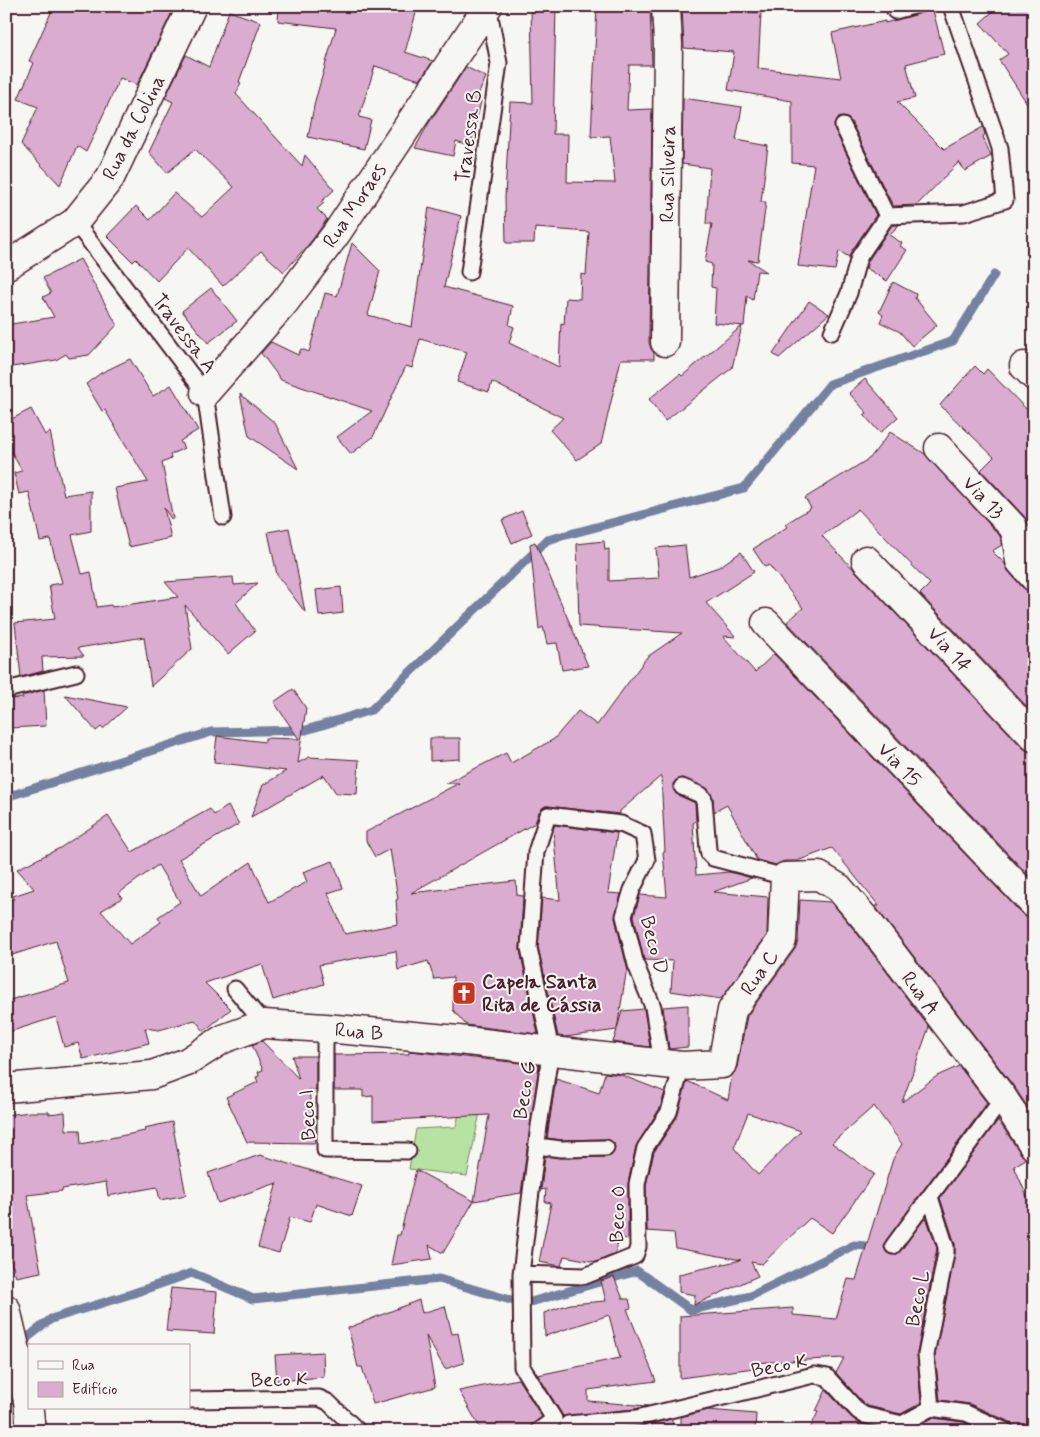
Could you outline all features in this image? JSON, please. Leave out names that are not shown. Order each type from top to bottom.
[{"type":"street","name":"Rua da Colina","points":[[6,266],[75,222],[110,178],[192,6]]},
{"type":"street","name":"Rua Moraes","points":[[205,393],[284,302],[336,234],[488,6]]},
{"type":"street","name":"Rua Silveira","points":[[665,342],[668,54],[666,6]]},
{"type":"street","name":"Via 13","points":[[939,448],[1012,527],[1016,534],[1020,561],[1034,576]]},
{"type":"street","name":"Via 14","points":[[866,560],[1034,738]]},
{"type":"street","name":"Via 15","points":[[766,623],[1034,904]]},
{"type":"street","name":"Rua A","points":[[785,877],[819,876],[839,888],[868,922],[1003,1098],[1034,1146]]},
{"type":"street","name":"Rua C","points":[[722,1064],[732,1010],[782,940],[785,877]]},
{"type":"street","name":"Rua B","points":[[6,1088],[152,1076],[187,1062],[223,1039],[264,1024],[551,1049],[672,1064],[722,1064]]},
{"type":"street","points":[[6,1309],[28,1401]]},
{"type":"street","points":[[29,1410],[31,1431]]},
{"type":"lane","name":"Travessa B","points":[[469,272],[499,63],[488,6]]},
{"type":"lane","points":[[895,11],[913,6]]},
{"type":"lane","points":[[887,216],[964,213],[1005,200],[1000,148],[951,6]]},
{"type":"lane","points":[[843,126],[887,216]]},
{"type":"lane","points":[[832,332],[849,292],[858,257],[887,216]]},
{"type":"lane","name":"Travessa A","points":[[75,222],[205,393],[223,517]]},
{"type":"lane","points":[[6,690],[76,673]]},
{"type":"lane","points":[[682,787],[701,795],[704,799],[708,849],[709,854],[713,858],[785,877]]},
{"type":"lane","name":"Beco G","points":[[564,1425],[522,1367],[521,1274],[551,1049],[529,948],[536,852],[548,815],[621,824]]},
{"type":"lane","name":"Beco D","points":[[621,824],[643,834],[647,860],[632,890],[624,916],[636,965],[654,1007],[672,1064]]},
{"type":"lane","points":[[235,989],[264,1024]]},
{"type":"lane","name":"Beco I","points":[[325,1028],[326,1150],[408,1152]]},
{"type":"lane","name":"Beco O","points":[[521,1274],[585,1276],[635,1256],[638,1246],[637,1184],[645,1148],[669,1112],[672,1064]]},
{"type":"lane","name":"Beco L","points":[[893,1246],[1003,1098]]},
{"type":"lane","points":[[537,1146],[561,1149],[606,1148]]},
{"type":"lane","name":"Beco L","points":[[930,1197],[946,1247],[926,1355],[930,1408]]},
{"type":"lane","name":"Beco K","points":[[564,1425],[637,1418],[814,1375],[827,1377],[858,1411],[864,1415],[902,1424],[930,1408]]},
{"type":"lane","name":"Beco K","points":[[190,1400],[319,1398],[328,1402],[358,1431]]},
{"type":"lane","points":[[930,1408],[966,1413],[1006,1431]]},
{"type":"lane","points":[[538,1431],[564,1425]]},
{"type":"green space","points":[[460,1109],[480,1112],[467,1176],[409,1169],[416,1129],[456,1127]]},
{"type":"building","points":[[54,6],[175,6],[137,85],[120,78],[86,152],[77,146],[60,185],[21,144],[38,107],[18,99],[34,63],[29,61]]},
{"type":"building","points":[[279,6],[391,6],[416,13],[405,52],[433,61],[420,80],[375,66],[359,117],[371,120],[364,149],[308,137],[315,101],[336,28],[278,21]]},
{"type":"building","points":[[597,6],[650,6],[652,65],[629,65],[627,110],[652,109],[649,342],[654,353],[654,359],[621,359],[601,444],[577,460],[550,430],[563,418],[492,382],[489,392],[457,382],[467,352],[420,339],[412,368],[406,366],[373,437],[351,454],[337,437],[372,411],[281,380],[261,353],[271,342],[298,355],[301,349],[309,352],[325,293],[337,296],[352,243],[380,271],[368,315],[412,327],[429,207],[461,216],[444,287],[513,306],[509,325],[514,327],[509,343],[559,367],[561,323],[564,324],[566,298],[580,299],[581,274],[586,275],[589,232],[535,228],[534,243],[506,243],[505,197],[510,102],[533,103],[531,7],[556,7],[553,134],[568,134],[567,182],[615,183],[610,136],[591,137]]},
{"type":"building","points":[[999,6],[1034,6],[1034,114],[999,60],[1008,54],[980,23]]},
{"type":"building","points":[[682,7],[761,13],[758,68],[841,78],[832,33],[885,21],[885,23],[933,10],[944,54],[906,64],[915,98],[897,102],[944,149],[983,127],[985,134],[983,137],[991,156],[965,171],[959,162],[917,205],[893,206],[851,122],[844,117],[838,118],[834,125],[835,130],[876,215],[849,257],[839,251],[835,270],[798,266],[814,165],[792,163],[792,101],[728,90],[734,52],[684,48]]},
{"type":"building","points":[[229,11],[261,22],[236,94],[302,166],[305,155],[334,190],[321,202],[324,203],[317,209],[327,219],[313,239],[284,272],[261,251],[223,286],[188,248],[157,281],[136,259],[133,262],[107,236],[136,206],[150,220],[174,193],[202,217],[234,187],[195,149],[167,173],[149,152],[173,102],[165,98],[186,55],[209,67]]},
{"type":"building","points":[[466,67],[486,77],[476,100],[481,101],[471,146],[456,141],[453,156],[415,148],[429,123]]},
{"type":"building","points":[[683,98],[742,107],[736,140],[768,146],[761,202],[766,202],[758,261],[748,260],[767,272],[757,271],[753,300],[747,296],[744,326],[714,323],[716,288],[711,287],[712,264],[705,262],[712,224],[706,224],[710,168],[682,164]]},
{"type":"building","points":[[892,225],[899,225],[889,235],[902,243],[900,246],[907,250],[887,281],[866,268],[868,261]]},
{"type":"building","points":[[80,259],[117,325],[89,355],[69,358],[66,354],[56,360],[6,368],[6,325],[54,317],[43,297],[51,293],[43,278]]},
{"type":"building","points":[[893,282],[916,294],[915,298],[937,325],[912,346],[900,332],[880,322],[883,315],[879,312]]},
{"type":"building","points":[[211,288],[237,321],[208,343],[182,311]]},
{"type":"building","points":[[809,301],[829,314],[779,358],[773,354]]},
{"type":"building","points":[[742,326],[732,368],[665,421],[649,399],[680,374],[682,376]]},
{"type":"building","points":[[130,359],[153,396],[171,385],[198,430],[180,441],[184,448],[170,455],[171,459],[162,463],[173,519],[171,519],[164,508],[171,538],[129,547],[115,488],[148,482],[105,410],[102,411],[86,384],[101,373]]},
{"type":"building","points":[[975,366],[983,374],[987,369],[1034,417],[1034,527],[1031,529],[1024,516],[981,470],[994,457],[940,405]]},
{"type":"building","points":[[865,379],[898,417],[880,433],[864,415],[867,413],[849,393]]},
{"type":"building","points":[[240,394],[275,423],[298,469],[249,436]]},
{"type":"building","points":[[31,409],[45,435],[50,432],[64,495],[91,491],[91,531],[72,535],[82,574],[91,572],[97,607],[111,605],[112,607],[178,597],[165,582],[233,577],[234,585],[258,583],[236,603],[255,631],[228,654],[185,605],[192,649],[151,686],[144,637],[78,648],[84,656],[42,657],[43,671],[21,677],[15,623],[55,619],[49,585],[62,583],[50,539],[40,541],[29,492],[19,494],[14,473],[22,471],[6,442],[6,422]]},
{"type":"building","points":[[890,432],[925,454],[1000,536],[1002,545],[992,551],[1005,564],[1008,571],[1022,587],[1034,595],[1034,714],[920,594],[930,584],[858,509],[822,536],[1023,748],[1029,752],[1034,752],[1034,881],[787,622],[803,608],[769,565],[765,567],[753,549],[787,527],[785,524],[811,508],[805,498],[870,458]]},
{"type":"building","points":[[522,511],[532,534],[512,543],[502,520]]},
{"type":"building","points":[[289,528],[305,612],[277,575],[268,532]]},
{"type":"building","points":[[604,541],[605,550],[609,549],[609,581],[659,578],[656,548],[685,545],[689,577],[719,567],[741,552],[754,572],[706,603],[736,637],[723,636],[755,672],[774,654],[1023,915],[1029,919],[1034,919],[1034,1117],[1015,1088],[875,906],[879,906],[832,848],[797,861],[784,861],[776,865],[757,860],[727,805],[714,812],[713,798],[708,789],[681,778],[673,784],[673,789],[678,795],[695,803],[696,821],[693,823],[696,875],[729,872],[752,878],[713,892],[768,897],[767,935],[721,999],[671,991],[673,961],[644,960],[634,916],[640,895],[667,897],[663,852],[665,852],[661,776],[620,811],[620,814],[545,806],[539,812],[535,823],[411,893],[516,881],[517,895],[523,896],[520,950],[538,1034],[466,1025],[453,1010],[453,977],[434,979],[428,961],[398,970],[396,951],[319,965],[324,984],[273,1000],[262,964],[205,983],[231,1009],[204,1031],[195,1020],[159,1030],[145,1028],[149,1043],[83,1059],[78,1043],[64,1047],[56,1017],[6,1033],[6,1001],[69,983],[56,941],[6,957],[6,901],[14,899],[13,896],[34,889],[17,869],[60,848],[108,816],[132,852],[210,809],[214,815],[228,806],[239,824],[179,859],[201,896],[251,862],[269,902],[307,882],[303,872],[333,861],[343,888],[328,893],[345,934],[398,924],[396,900],[398,899],[390,849],[375,857],[366,841],[366,832],[459,783],[446,783],[506,753],[511,763],[554,739],[578,711],[597,725],[647,657],[682,633],[579,626],[577,544]],"holes":[[[158,865],[180,902],[158,917],[161,922],[130,944],[101,911],[122,898],[119,893]]]},
{"type":"building","points":[[535,542],[588,666],[562,670],[557,643],[547,644],[543,627],[539,629],[530,544]]},
{"type":"building","points":[[341,587],[343,613],[319,616],[316,590]]},
{"type":"building","points":[[293,689],[306,708],[298,763],[309,757],[359,760],[357,794],[336,793],[324,775],[251,817],[263,785],[286,771],[214,762],[217,736],[265,742],[265,738],[299,739],[274,702]]},
{"type":"building","points":[[44,690],[46,726],[9,728],[7,699],[23,698],[22,696]]},
{"type":"building","points":[[65,695],[127,707],[103,729],[101,727],[96,731]]},
{"type":"building","points":[[430,738],[460,738],[460,759],[430,761]]},
{"type":"building","points":[[555,825],[617,833],[608,893],[621,894],[615,918],[628,971],[617,1029],[622,1011],[644,1009],[650,1047],[613,1042],[617,1030],[565,1037],[558,1036],[538,947],[542,898],[560,900],[553,829]]},
{"type":"building","points":[[800,900],[831,902],[929,1027],[902,1102],[937,1076],[959,1066],[987,1103],[884,1244],[887,1253],[897,1254],[926,1217],[937,1248],[917,1353],[921,1403],[901,1414],[864,1404],[836,1373],[844,1358],[753,1363],[754,1368],[680,1378],[680,1316],[793,1308],[793,1315],[836,1319],[848,1279],[856,1280],[893,1159],[902,1144],[874,1106],[832,1143],[874,1174],[832,1233],[810,1218],[762,1264],[751,1262],[758,1276],[694,1305],[695,1295],[679,1292],[679,1274],[741,1260],[676,1248],[674,1233],[647,1231],[646,1185],[654,1152],[677,1117],[687,1081],[728,1100],[732,1075],[737,1067],[747,1016],[795,949],[798,941]],"holes":[[[748,1113],[801,1131],[758,1175],[734,1148]]]},
{"type":"building","points":[[688,1005],[688,1047],[669,1049],[663,1007]]},
{"type":"building","points":[[262,1041],[299,1079],[292,1056],[316,1056],[316,1090],[309,1090],[315,1143],[247,1142],[226,1097],[258,1082],[256,1077],[259,1076],[258,1072],[263,1070],[252,1045]]},
{"type":"building","points":[[409,1051],[539,1065],[521,1193],[474,1201],[489,1115],[373,1121],[373,1096],[363,1097],[363,1090],[334,1090],[334,1055],[409,1054]]},
{"type":"building","points":[[605,1073],[621,1075],[665,1092],[660,1108],[636,1146],[628,1184],[628,1239],[618,1237],[615,1254],[596,1262],[564,1256],[561,1266],[539,1262],[551,1203],[545,1202],[546,1189],[541,1190],[545,1156],[561,1158],[606,1157],[611,1156],[615,1148],[614,1143],[606,1139],[561,1140],[547,1138],[556,1079],[599,1093]]},
{"type":"building","points":[[49,1112],[49,1114],[65,1112],[66,1130],[80,1130],[81,1144],[145,1131],[144,1128],[172,1122],[186,1195],[160,1200],[157,1187],[108,1196],[106,1182],[62,1189],[62,1191],[27,1195],[41,1272],[16,1277],[6,1237],[6,1115]]},
{"type":"building","points":[[998,1120],[1026,1159],[1014,1166],[1034,1213],[1034,1431],[1015,1431],[1014,1426],[1010,1422],[970,1404],[940,1400],[935,1355],[955,1253],[955,1244],[940,1198]]},
{"type":"building","points":[[260,1155],[362,1186],[352,1216],[316,1204],[310,1222],[290,1217],[279,1253],[258,1247],[277,1183],[218,1203],[208,1173]]},
{"type":"building","points":[[416,1170],[474,1201],[443,1253],[429,1245],[432,1259],[391,1265],[397,1235],[400,1235]]},
{"type":"building","points":[[614,1277],[623,1299],[629,1299],[631,1308],[627,1309],[656,1381],[588,1390],[588,1401],[648,1406],[563,1416],[538,1375],[620,1358],[609,1315],[545,1336],[544,1313],[570,1304],[606,1301],[601,1281]]},
{"type":"building","points":[[171,1288],[217,1292],[214,1334],[166,1331]]},
{"type":"building","points":[[419,1300],[422,1313],[445,1306],[452,1334],[458,1333],[464,1363],[445,1369],[426,1336],[435,1387],[373,1404],[362,1367],[358,1367],[348,1328]]},
{"type":"building","points":[[323,1352],[324,1377],[277,1381],[275,1355]]},
{"type":"building","points":[[518,1379],[542,1417],[532,1424],[529,1431],[482,1431],[459,1391]]},
{"type":"building","points":[[826,1390],[859,1423],[890,1431],[809,1431]]},
{"type":"building","points":[[708,1410],[756,1414],[755,1431],[681,1431],[681,1417]]},
{"type":"building","points":[[933,1418],[963,1422],[983,1431],[909,1431]]},
{"type":"building","points":[[671,1419],[676,1431],[599,1431],[638,1427]]},
{"type":"waterway","points":[[6,797],[211,732],[306,730],[371,710],[547,540],[744,488],[830,384],[953,341],[994,275]]},
{"type":"waterway","points":[[23,1349],[27,1338],[51,1319],[192,1273],[253,1299],[439,1279],[524,1304],[637,1271],[691,1310],[751,1296],[854,1245],[877,1247]]},
{"type":"waterway","points":[[6,1400],[10,1399],[15,1381]]},
{"type":"place","name":"Capela Santa Rita de Cássia","points":[[464,993]]}]
